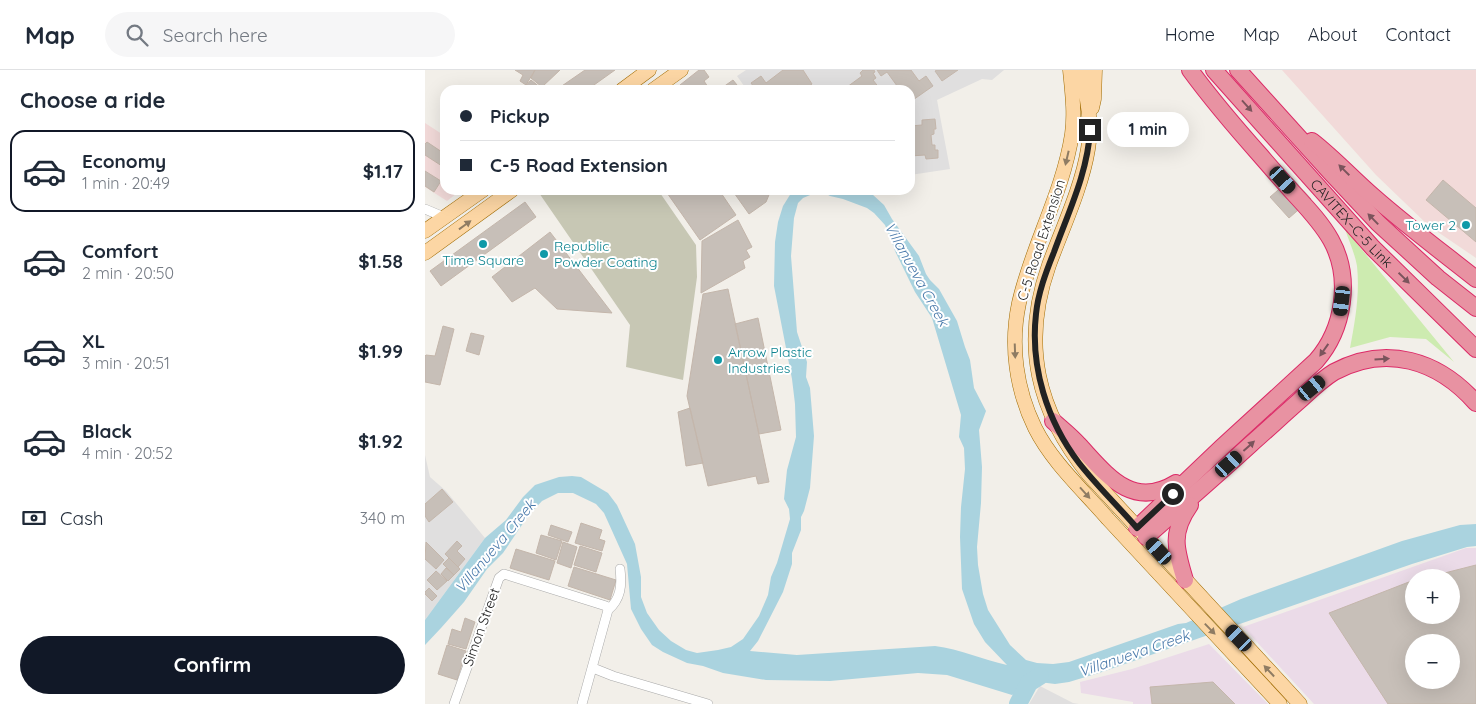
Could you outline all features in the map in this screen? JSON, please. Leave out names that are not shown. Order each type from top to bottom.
[{"type":"highway","points":[[1142,532],[1199,469],[1321,355],[1331,338],[1341,311],[1343,290],[1339,264],[1334,246],[1327,234],[1311,212],[1233,125],[1190,70]]},
{"type":"highway","name":"CAVITEX–C-5 Link","points":[[1214,70],[1373,248],[1476,350]]},
{"type":"highway","name":"CAVITEX–C-5 Link","points":[[1238,70],[1378,223],[1424,266],[1476,308]]},
{"type":"highway","points":[[1278,114],[1330,155],[1390,211],[1476,279]]},
{"type":"highway","points":[[1142,532],[1200,490],[1323,379],[1362,361],[1398,358],[1425,365],[1449,378],[1476,403]]},
{"type":"highway","points":[[1053,421],[1078,443],[1109,476],[1121,486],[1135,492],[1153,494],[1163,491],[1199,469]]},
{"type":"highway","points":[[1185,580],[1176,550],[1176,534],[1186,510],[1200,490]]},
{"type":"main road","points":[[658,85],[681,70]]},
{"type":"main road","points":[[1062,70],[1072,92]]},
{"type":"main road","name":"C-5 Road Extension","points":[[1070,70],[1072,132],[1066,162],[1019,302],[1015,345],[1020,388],[1035,429],[1049,450],[1194,612],[1280,704]]},
{"type":"main road","name":"C-5 Road Extension","points":[[1082,70],[1089,121],[1089,148],[1085,165],[1045,278],[1036,313],[1035,344],[1037,367],[1043,394],[1053,421],[1079,462],[1300,704]]},
{"type":"main road","points":[[1089,121],[1094,99],[1095,70]]},
{"type":"main road","points":[[629,85],[645,73],[649,85]]},
{"type":"main road","points":[[425,231],[476,195]]},
{"type":"main road","points":[[425,253],[505,195]]},
{"type":"street","points":[[425,209],[444,217]]},
{"type":"street","points":[[582,704],[608,610],[613,607],[619,596],[621,588],[620,569]]},
{"type":"street","name":"Simon Street","points":[[454,704],[501,575],[504,574],[606,606],[608,610]]},
{"type":"street","points":[[593,668],[613,676],[704,703]]},
{"type":"shaded area","points":[[746,70],[1004,70],[992,80],[982,79],[937,100],[950,169],[915,174],[915,85],[743,85],[737,76]]},
{"type":"shaded area","points":[[1282,70],[1476,70],[1476,258],[1429,226],[1376,175]]},
{"type":"shaded area","points":[[425,123],[440,133],[440,195],[455,195],[447,201],[425,187]]},
{"type":"shaded area","points":[[540,195],[661,195],[696,245],[697,277],[683,380],[626,367],[630,325]]},
{"type":"shaded area","points":[[425,455],[430,477],[446,491],[485,538],[425,620]]},
{"type":"shaded area","points":[[1466,548],[1476,548],[1476,704],[1314,704],[1243,627],[1405,570],[1405,624],[1460,624],[1460,569],[1407,569]]},
{"type":"shaded area","points":[[1209,644],[1268,704],[1133,704],[1133,702],[1081,693],[1080,682],[1132,669]]},
{"type":"shaded area","points":[[1040,686],[1073,703],[1079,704],[1029,704]]},
{"type":"green space","points":[[1345,229],[1454,362],[1426,339],[1390,337],[1350,348],[1357,308],[1358,276],[1355,257]]},
{"type":"water","name":"Villanueva Creek","points":[[790,195],[810,195],[798,203],[794,218],[791,256],[797,332],[807,362],[806,377],[810,388],[814,436],[810,488],[801,517],[801,530],[792,553],[792,564],[783,592],[758,641],[750,651],[797,655],[935,646],[1007,665],[985,642],[974,624],[962,589],[960,537],[965,469],[964,448],[959,437],[961,415],[932,318],[915,292],[885,225],[867,208],[828,195],[873,195],[884,205],[919,256],[926,274],[939,289],[957,321],[970,360],[974,388],[986,411],[979,430],[982,467],[977,547],[983,594],[988,610],[1010,645],[1026,660],[1053,664],[1069,662],[1178,624],[1186,623],[1241,599],[1402,541],[1460,525],[1476,524],[1476,546],[1412,564],[1102,672],[1069,682],[1055,684],[1039,682],[1012,695],[947,675],[918,673],[830,681],[766,680],[723,673],[687,663],[652,645],[641,629],[631,609],[627,564],[604,513],[596,504],[573,493],[558,493],[542,501],[528,516],[503,553],[487,569],[464,602],[425,645],[425,620],[485,538],[506,520],[523,497],[535,485],[559,477],[572,476],[581,477],[608,493],[617,505],[635,544],[641,577],[641,597],[647,613],[659,630],[671,641],[686,650],[697,653],[731,647],[743,639],[759,616],[768,595],[771,577],[790,519],[789,509],[784,499],[787,470],[796,437],[795,404],[774,286],[775,242],[783,206]]},
{"type":"building","points":[[515,70],[535,70],[526,85],[520,81],[523,75]]},
{"type":"building","points":[[535,70],[560,70],[544,85],[540,85],[531,78]]},
{"type":"building","points":[[585,70],[615,70],[594,85],[563,85]]},
{"type":"building","points":[[699,70],[704,70],[709,77],[704,81],[707,85],[680,85]]},
{"type":"building","points":[[783,70],[803,70],[812,84],[752,85],[751,83],[761,76],[766,83]]},
{"type":"building","points":[[863,70],[874,70],[875,72],[873,73],[876,78],[873,80],[877,85],[850,85],[862,76],[860,73]]},
{"type":"building","points":[[877,70],[911,70],[919,81],[926,76],[933,86],[915,99],[915,85],[896,85],[887,72],[881,76]]},
{"type":"building","points":[[958,70],[942,81],[935,71]]},
{"type":"building","points":[[531,80],[537,85],[526,85]]},
{"type":"building","points":[[733,80],[737,85],[726,85]]},
{"type":"building","points":[[935,119],[936,129],[934,129],[934,134],[931,135],[932,145],[935,145],[935,150],[938,150],[938,158],[926,159],[925,155],[915,156],[915,126],[922,125],[922,120]]},
{"type":"building","points":[[427,142],[440,151],[440,165],[425,155],[425,144]]},
{"type":"building","points":[[425,171],[440,180],[434,192],[425,186]]},
{"type":"building","points":[[1292,178],[1311,199],[1289,218],[1270,197]]},
{"type":"building","name":"Tower 2","points":[[1443,180],[1476,208],[1476,242],[1426,200]]},
{"type":"building","points":[[668,195],[722,195],[736,215],[700,240]]},
{"type":"building","points":[[736,195],[769,195],[766,202],[749,214]]},
{"type":"building","name":"Time Square","points":[[525,202],[536,217],[441,286],[430,271]]},
{"type":"building","points":[[738,220],[752,247],[746,250],[750,257],[743,261],[745,268],[701,293],[702,241]]},
{"type":"building","name":"Republic Powder Coating","points":[[550,232],[612,313],[557,309],[535,288],[512,302],[492,277]]},
{"type":"building","name":"Arrow Plastic Industries","points":[[728,289],[769,482],[758,484],[756,476],[708,486],[687,396],[703,294]]},
{"type":"building","points":[[758,318],[781,430],[759,434],[735,324]]},
{"type":"building","points":[[443,326],[454,329],[440,385],[425,382],[425,356],[435,356]]},
{"type":"building","points":[[471,333],[484,336],[479,355],[466,351]]},
{"type":"building","points":[[690,408],[703,463],[686,466],[678,412]]},
{"type":"building","points":[[442,489],[453,502],[429,522],[425,516],[425,504]]},
{"type":"building","points":[[581,523],[602,530],[599,539],[605,541],[602,551],[575,543]]},
{"type":"building","points":[[551,525],[572,532],[568,542],[548,535]]},
{"type":"building","points":[[541,535],[562,541],[556,560],[536,553]]},
{"type":"building","points":[[457,541],[462,546],[457,551],[465,559],[458,567],[445,554]]},
{"type":"building","points":[[426,542],[444,560],[436,569],[425,559]]},
{"type":"building","points":[[563,542],[577,547],[571,568],[557,563]]},
{"type":"building","points":[[580,546],[602,553],[596,572],[574,565]]},
{"type":"building","points":[[516,549],[555,561],[549,580],[510,568]]},
{"type":"building","points":[[449,558],[460,569],[454,575],[443,564]]},
{"type":"building","points":[[1476,565],[1476,704],[1388,704],[1329,613],[1405,583],[1405,624],[1460,624],[1460,569]]},
{"type":"building","points":[[574,567],[616,580],[610,600],[568,586]]},
{"type":"building","points":[[446,568],[454,575],[448,581],[441,574]]},
{"type":"building","points":[[436,571],[447,581],[437,590],[427,580]]},
{"type":"building","points":[[429,588],[437,596],[432,601],[425,594]]},
{"type":"building","points":[[465,618],[475,622],[466,649],[448,644],[452,629],[461,632]]},
{"type":"building","points":[[447,645],[466,651],[457,680],[438,674]]},
{"type":"building","points":[[1213,682],[1235,704],[1152,704],[1150,687]]},
{"type":"waterway","points":[[1018,704],[1029,683],[1040,676]]},
{"type":"place","name":"Tower 2","points":[[1466,225]]},
{"type":"place","name":"Time Square","points":[[483,244]]},
{"type":"place","name":"Republic Powder Coating","points":[[544,254]]},
{"type":"place","name":"Arrow Plastic Industries","points":[[718,360]]},
{"type":"route","points":[[1090,130],[1089,148],[1083,171],[1038,302],[1035,344],[1040,381],[1053,421],[1069,448],[1089,475],[1137,528],[1173,494]]}]
